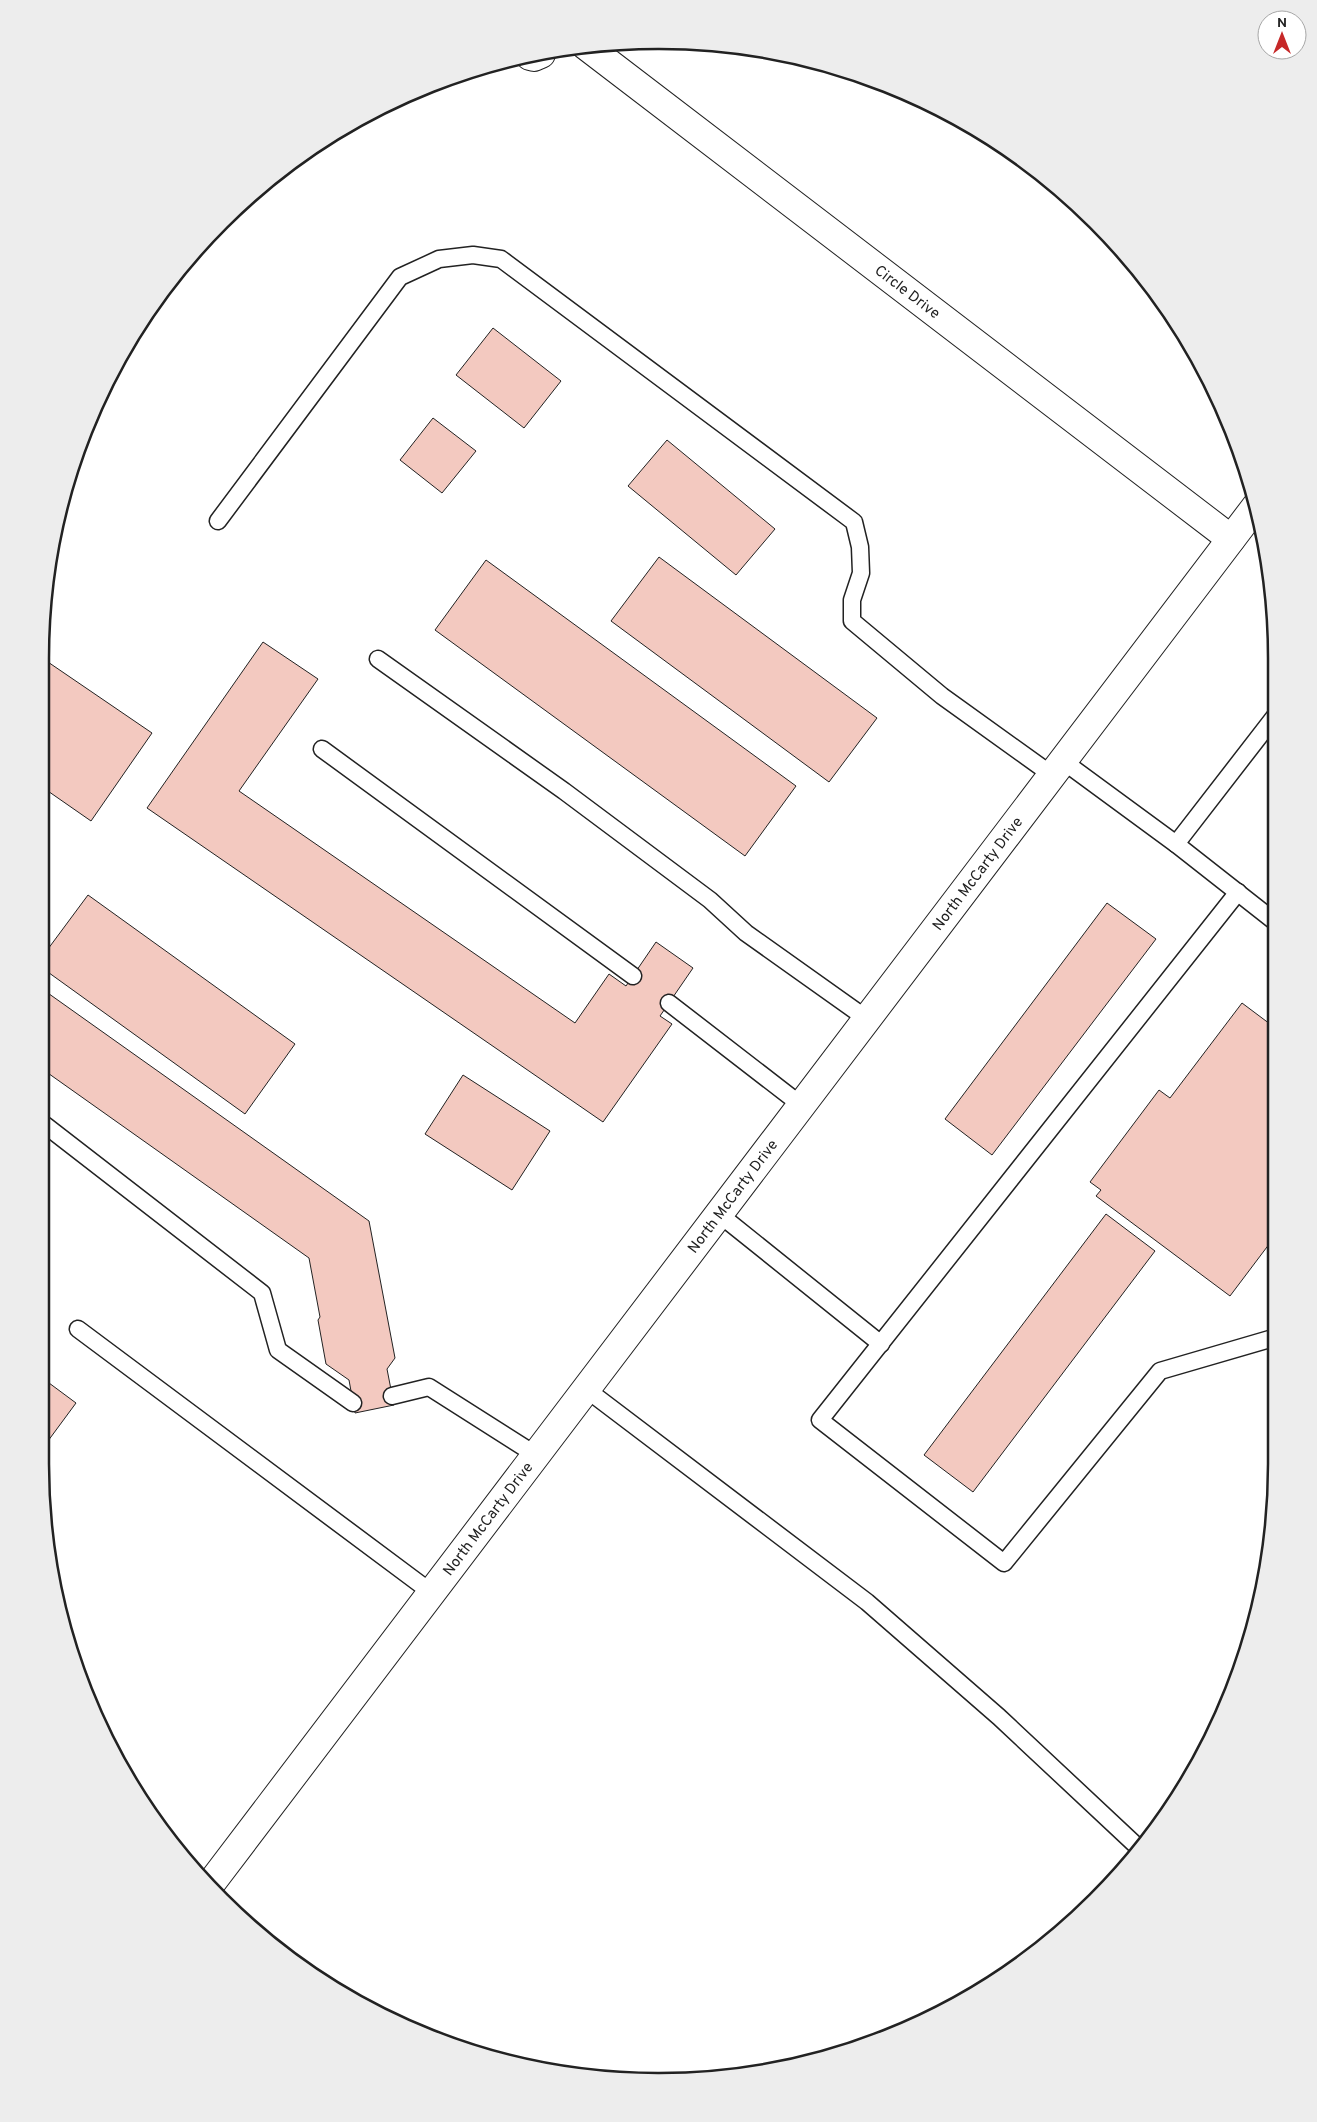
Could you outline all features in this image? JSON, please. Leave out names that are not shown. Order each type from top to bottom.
[{"type":"main road","name":"Circle Drive","points":[[594,53],[1230,539]]},
{"type":"main road","name":"North McCarty Drive","points":[[213,1880],[1250,514]]},
{"type":"lane","points":[[218,521],[400,277],[439,259],[472,255],[501,259],[854,522],[860,547],[861,573],[852,600],[852,621],[942,696],[1176,844],[1268,917]]},
{"type":"lane","points":[[378,659],[564,791],[710,900],[746,932],[867,1020]]},
{"type":"lane","points":[[1176,844],[1268,725]]},
{"type":"lane","points":[[322,750],[633,976]]},
{"type":"lane","points":[[1238,892],[820,1420],[1004,1562],[1160,1371],[1268,1339]]},
{"type":"lane","points":[[669,1003],[801,1105]]},
{"type":"lane","points":[[49,1128],[262,1293],[278,1350],[353,1403]]},
{"type":"lane","points":[[719,1214],[881,1344]]},
{"type":"lane","points":[[78,1329],[432,1593]]},
{"type":"lane","points":[[392,1396],[429,1388],[536,1455]]},
{"type":"lane","points":[[586,1389],[867,1602],[999,1717],[1134,1845]]},
{"type":"building","points":[[493,328],[561,381],[524,428],[456,375]]},
{"type":"building","points":[[433,418],[476,451],[442,493],[400,460]]},
{"type":"building","points":[[667,440],[775,529],[736,575],[628,486]]},
{"type":"building","points":[[659,557],[877,718],[829,782],[611,621]]},
{"type":"building","points":[[486,560],[796,786],[745,856],[435,630]]},
{"type":"building","points":[[263,642],[318,679],[239,791],[575,1023],[609,974],[626,986],[656,942],[693,968],[660,1016],[672,1024],[603,1122],[147,808]]},
{"type":"building","points":[[49,663],[152,733],[91,821],[49,792]]},
{"type":"building","points":[[88,895],[295,1044],[245,1114],[49,973],[49,948]]},
{"type":"building","points":[[1107,903],[1156,939],[992,1155],[945,1119]]},
{"type":"building","points":[[49,994],[369,1221],[395,1358],[387,1369],[394,1405],[355,1413],[349,1380],[326,1364],[318,1320],[320,1317],[309,1258],[49,1074]]},
{"type":"building","points":[[1242,1003],[1268,1022],[1268,1246],[1230,1296],[1096,1196],[1101,1190],[1090,1182],[1159,1090],[1170,1098]]},
{"type":"building","points":[[463,1075],[550,1131],[512,1190],[425,1134]]},
{"type":"building","points":[[1106,1214],[1155,1251],[973,1492],[924,1455]]},
{"type":"building","points":[[49,1383],[76,1403],[49,1440]]}]
